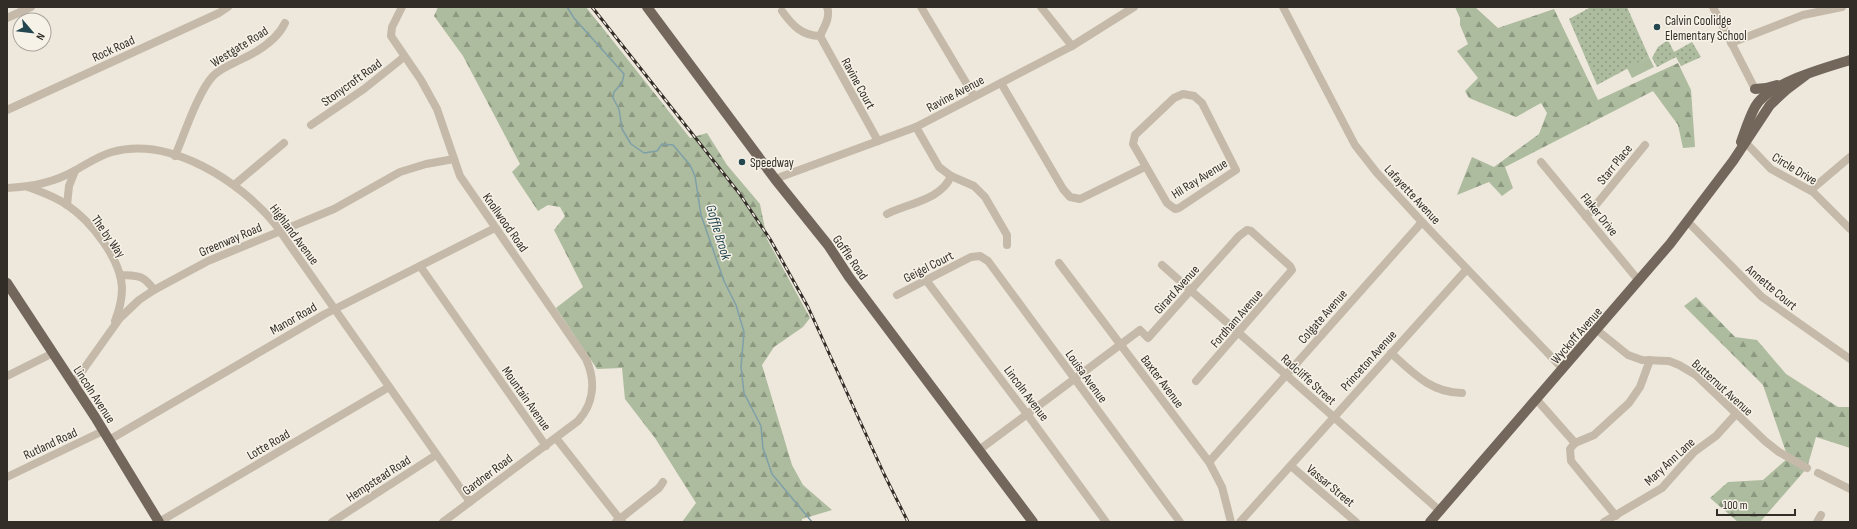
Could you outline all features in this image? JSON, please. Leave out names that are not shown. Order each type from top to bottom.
[{"type":"main road","name":"Goffle Road","points":[[647,7],[776,179],[828,245],[849,277],[1033,522]]},
{"type":"main road","name":"Wyckoff Avenue","points":[[1430,522],[1537,400],[1688,222],[1746,143],[1766,101],[1784,83],[1850,60]]},
{"type":"main road","name":"Wyckoff Avenue","points":[[1735,159],[1755,107],[1786,90],[1806,75]]},
{"type":"main road","points":[[1755,89],[1766,88],[1784,83]]},
{"type":"main road","points":[[1755,89],[1766,101]]},
{"type":"main road","name":"Lincoln Avenue","points":[[7,283],[106,435],[159,522]]},
{"type":"street","points":[[7,18],[31,7]]},
{"type":"street","name":"Rock Road","points":[[7,110],[219,13],[228,7]]},
{"type":"street","name":"Knollwood Road","points":[[402,7],[394,22],[391,34],[396,45],[421,80],[437,109],[457,168],[467,188],[586,359],[590,370],[592,392],[588,406],[578,421],[556,438]]},
{"type":"street","points":[[782,11],[792,25],[810,36],[820,36],[827,22],[829,11],[827,7]]},
{"type":"street","points":[[921,7],[974,96]]},
{"type":"street","points":[[1041,7],[1072,46]]},
{"type":"street","name":"Ravine Avenue","points":[[776,179],[916,126],[1072,46],[1134,7]]},
{"type":"street","name":"Lafayette Avenue","points":[[1283,7],[1355,145],[1377,173],[1422,222],[1563,369]]},
{"type":"street","points":[[1713,7],[1755,89]]},
{"type":"street","points":[[1731,43],[1802,15],[1842,7]]},
{"type":"street","name":"Westgate Road","points":[[175,156],[190,118],[213,76],[278,36],[285,23]]},
{"type":"street","name":"Ravine Court","points":[[820,36],[878,141]]},
{"type":"street","name":"Stonycroft Road","points":[[311,125],[369,85],[404,57]]},
{"type":"street","points":[[1001,83],[1063,188],[1070,197],[1080,199],[1145,167]]},
{"type":"street","name":"Hil Ray Avenue","points":[[1183,94],[1194,96],[1202,103],[1236,168],[1235,172],[1179,208],[1176,208],[1169,206],[1145,167],[1134,147],[1133,139],[1135,135],[1174,98],[1183,94]]},
{"type":"street","points":[[916,126],[934,161],[944,172],[974,186],[985,197],[1004,227],[1007,235],[1007,245]]},
{"type":"street","points":[[234,185],[284,143]]},
{"type":"street","name":"Circle Drive","points":[[1746,143],[1770,169],[1811,190],[1850,229]]},
{"type":"street","name":"Starr Place","points":[[1586,217],[1645,144]]},
{"type":"street","name":"Highland Avenue","points":[[7,188],[28,187],[50,182],[75,171],[100,156],[126,150],[155,151],[175,156],[200,166],[234,185],[260,207],[280,231],[470,502]]},
{"type":"street","points":[[1811,190],[1850,157]]},
{"type":"street","name":"Greenway Road","points":[[73,384],[112,329],[129,308],[154,290],[208,261],[334,209],[400,172],[426,164],[454,159]]},
{"type":"street","name":"Flaker Drive","points":[[1541,162],[1639,281]]},
{"type":"street","points":[[68,205],[69,186],[75,171]]},
{"type":"street","points":[[887,214],[936,194],[945,187],[951,176]]},
{"type":"street","name":"The by Way","points":[[28,187],[68,205],[83,219],[100,239],[113,259],[120,276],[122,287],[121,300],[112,329]]},
{"type":"street","name":"Colgate Avenue","points":[[1209,462],[1422,222]]},
{"type":"street","name":"Annette Court","points":[[1688,222],[1762,296],[1850,359]]},
{"type":"street","name":"Manor Road","points":[[106,435],[334,309],[495,228]]},
{"type":"street","name":"Girard Avenue","points":[[1120,343],[1140,330],[1148,338],[1239,236],[1247,230],[1251,231],[1290,266],[1292,270]]},
{"type":"street","name":"Louisa Avenue","points":[[969,258],[980,256],[988,260],[1180,522]]},
{"type":"street","name":"Geigel Court","points":[[897,295],[969,258]]},
{"type":"street","name":"Baxter Avenue","points":[[1059,263],[1209,462],[1222,487],[1231,522]]},
{"type":"street","name":"Radcliffe Street","points":[[1162,265],[1440,511]]},
{"type":"street","name":"Mountain Avenue","points":[[420,266],[546,446],[556,438],[619,521]]},
{"type":"street","name":"Princeton Avenue","points":[[1240,522],[1467,269]]},
{"type":"street","name":"Fordham Avenue","points":[[1196,381],[1292,270]]},
{"type":"street","points":[[120,276],[139,276],[147,280],[154,290]]},
{"type":"street","name":"Lincoln Avenue","points":[[926,280],[1106,522]]},
{"type":"street","name":"Butternut Avenue","points":[[1597,330],[1628,355],[1642,360],[1669,362],[1687,369],[1696,375],[1774,448],[1807,468]]},
{"type":"street","points":[[979,450],[1120,343]]},
{"type":"street","points":[[7,376],[53,353]]},
{"type":"street","points":[[1391,353],[1430,385],[1447,392],[1462,393]]},
{"type":"street","points":[[1616,516],[1571,461],[1570,449],[1575,442],[1594,435],[1629,403],[1640,387],[1650,360]]},
{"type":"street","name":"Lotte Road","points":[[159,522],[389,387]]},
{"type":"street","points":[[1537,400],[1575,442]]},
{"type":"street","name":"Mary Ann Lane","points":[[1604,522],[1662,488],[1694,452],[1716,436],[1736,414]]},
{"type":"street","name":"Rutland Road","points":[[7,477],[106,435]]},
{"type":"street","name":"Gardner Road","points":[[443,522],[546,446]]},
{"type":"street","name":"Hempstead Road","points":[[332,522],[436,454]]},
{"type":"street","name":"Vassar Street","points":[[1290,466],[1356,522]]},
{"type":"street","points":[[1818,473],[1850,489]]},
{"type":"street","points":[[619,521],[659,488],[663,482]]},
{"type":"green space","points":[[438,7],[586,7],[690,138],[707,133],[727,165],[760,204],[767,239],[810,318],[803,327],[774,347],[762,365],[792,465],[803,485],[832,510],[802,519],[802,522],[682,522],[696,503],[655,438],[625,399],[622,368],[597,369],[556,308],[583,287],[554,230],[565,216],[560,207],[548,205],[538,211],[512,172],[520,164],[463,56],[434,16]]},
{"type":"green space","points":[[1455,7],[1475,7],[1498,28],[1554,9],[1598,100],[1678,63],[1691,90],[1695,147],[1683,148],[1678,125],[1653,91],[1505,167],[1513,188],[1502,196],[1489,182],[1457,195],[1472,157],[1494,167],[1539,134],[1547,113],[1541,103],[1516,117],[1469,98],[1465,91],[1478,78],[1457,51],[1468,44],[1460,25],[1460,18]]},
{"type":"green space","points":[[1591,7],[1627,7],[1649,57],[1597,85],[1569,19]]},
{"type":"green space","points":[[1668,40],[1674,52],[1692,42],[1701,57],[1681,66],[1676,57],[1657,67],[1652,58],[1658,47]]},
{"type":"green space","points":[[1649,57],[1654,67],[1632,78],[1627,68]]},
{"type":"green space","points":[[1696,297],[1735,337],[1757,340],[1786,374],[1838,407],[1850,407],[1850,448],[1816,437],[1807,468],[1760,522],[1738,522],[1710,498],[1728,482],[1763,480],[1788,458],[1763,385],[1684,306]]},
{"type":"waterway","name":"Goffle Brook","points":[[567,7],[574,18],[624,74],[622,83],[614,92],[613,98],[619,109],[622,129],[631,144],[644,153],[657,151],[662,144],[673,145],[690,165],[695,176],[701,215],[724,281],[736,305],[744,332],[741,367],[744,393],[761,426],[763,448],[772,474],[812,522]]},
{"type":"railway","points":[[592,7],[739,193],[770,239],[808,307],[884,474],[908,522]]},
{"type":"place","name":"Calvin Coolidge Elementary School","points":[[1657,27]]},
{"type":"place","name":"Speedway","points":[[742,162]]}]
